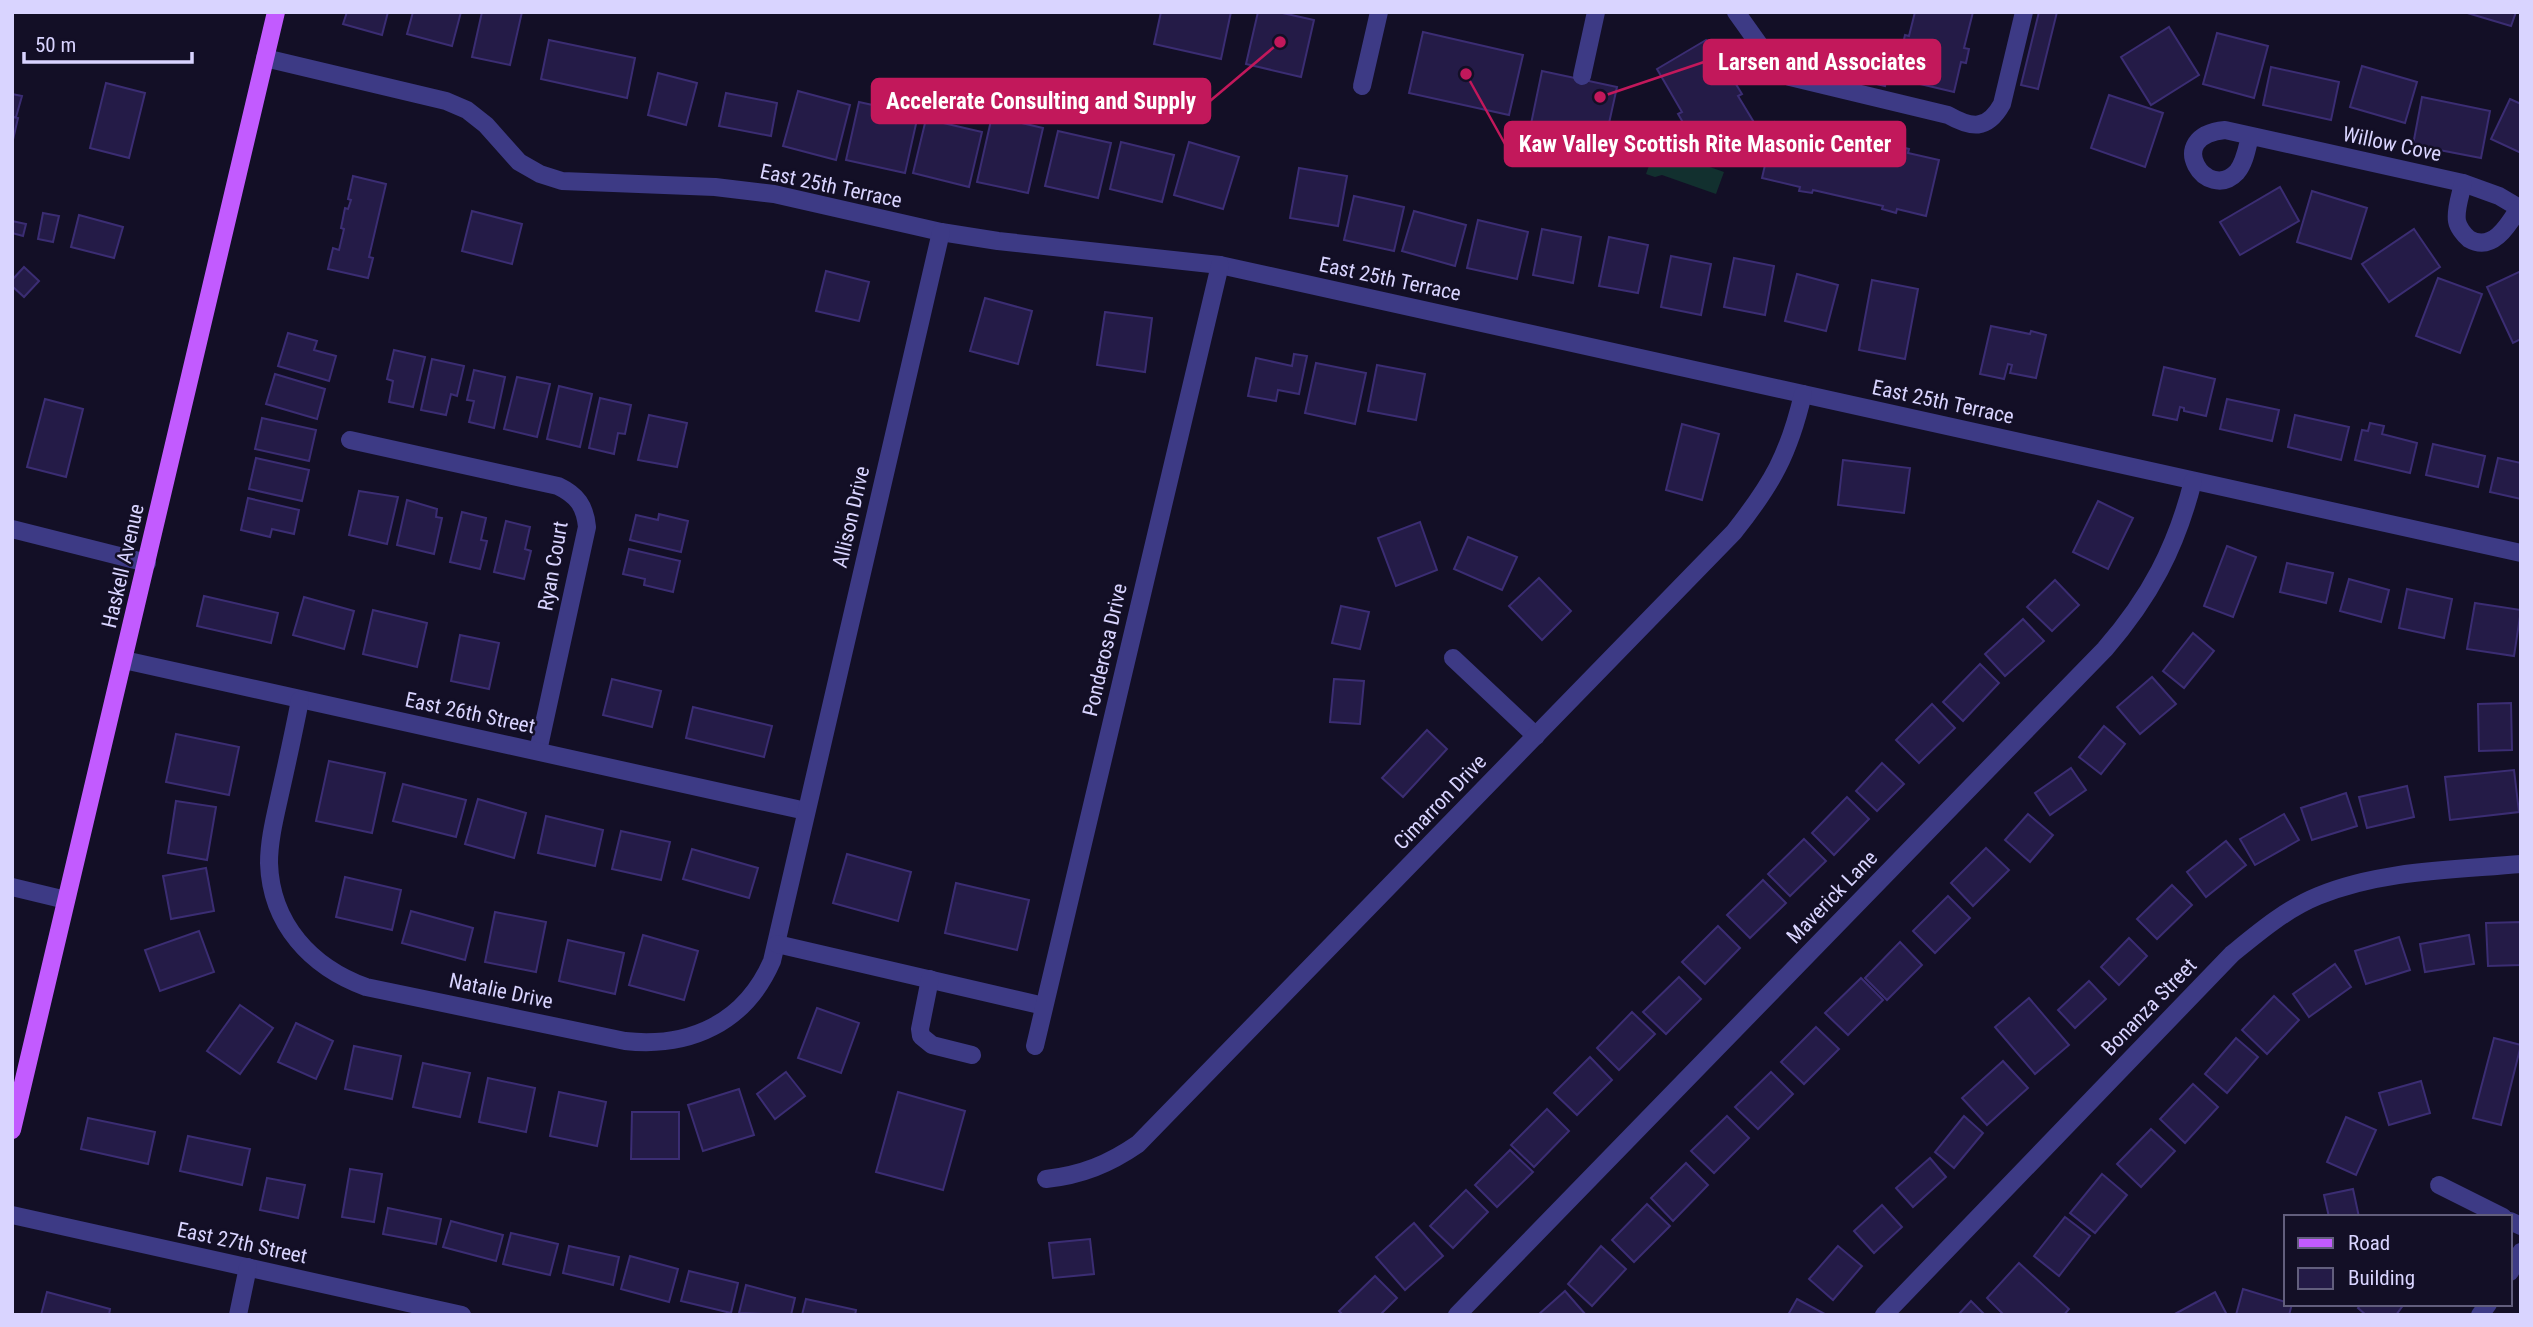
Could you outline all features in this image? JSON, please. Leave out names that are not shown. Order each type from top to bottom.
[{"type":"main road","name":"Haskell Avenue","points":[[12,1130],[276,12]]},
{"type":"street","points":[[1362,86],[1378,12]]},
{"type":"street","points":[[1582,76],[1596,12]]},
{"type":"street","points":[[1736,12],[1773,64],[1790,77],[1948,115],[1968,125],[1979,125],[1989,120],[1997,114],[2002,104],[2024,12]]},
{"type":"street","name":"East 25th Terrace","points":[[265,58],[446,100],[467,110],[485,125],[519,162],[540,174],[562,181],[715,187],[775,194],[941,232],[998,241],[1220,265],[2521,553]]},
{"type":"street","name":"Willow Cove","points":[[2250,136],[2463,183],[2499,196],[2520,208]]},
{"type":"street","points":[[2463,183],[2457,221],[2470,239],[2491,241],[2509,225],[2520,208]]},
{"type":"street","name":"Allison Drive","points":[[806,811],[941,232]]},
{"type":"street","name":"Ponderosa Drive","points":[[1035,1046],[1220,265]]},
{"type":"street","name":"Cimarron Drive","points":[[1046,1179],[1074,1176],[1097,1168],[1138,1144],[1734,532],[1764,494],[1782,462],[1803,394]]},
{"type":"street","name":"Ryan Court","points":[[350,440],[558,486],[579,500],[585,512],[587,527],[538,751]]},
{"type":"street","name":"Maverick Lane","points":[[1457,1315],[2105,649],[2148,594],[2168,556],[2193,481]]},
{"type":"street","points":[[12,529],[147,563]]},
{"type":"street","points":[[1452,658],[1536,736]]},
{"type":"street","name":"East 26th Street","points":[[124,660],[806,811]]},
{"type":"street","name":"Natalie Drive","points":[[300,699],[271,839],[269,865],[280,911],[291,932],[306,951],[343,978],[366,987],[625,1041],[648,1044],[672,1042],[695,1035],[722,1022],[741,1008],[757,990],[768,970],[777,944],[806,811]]},
{"type":"street","name":"Bonanza Street","points":[[1884,1315],[2223,963],[2259,932],[2316,897],[2345,886],[2389,876],[2521,864]]},
{"type":"street","points":[[12,887],[66,900]]},
{"type":"street","points":[[777,944],[1044,1006]]},
{"type":"street","points":[[930,979],[921,1036],[932,1045],[972,1055]]},
{"type":"street","points":[[2439,1185],[2499,1215]]},
{"type":"street","name":"East 27th Street","points":[[12,1215],[462,1315]]},
{"type":"street","points":[[2512,1268],[2521,1252]]},
{"type":"street","points":[[238,1315],[248,1267]]},
{"type":"green space","points":[[1657,143],[1666,146],[1670,153],[1724,172],[1716,194],[1662,175],[1655,177],[1646,174]]},
{"type":"building","points":[[347,12],[388,12],[382,35],[343,24]]},
{"type":"building","points":[[413,12],[461,12],[452,46],[407,34]]},
{"type":"building","points":[[482,12],[522,12],[510,65],[472,57]]},
{"type":"building","points":[[1161,12],[1231,12],[1221,59],[1154,44]]},
{"type":"building","points":[[1258,12],[1278,12],[1314,20],[1301,77],[1246,64]]},
{"type":"building","points":[[1915,12],[1973,12],[1964,48],[1969,49],[1966,63],[1961,62],[1954,92],[1899,79],[1906,49],[1902,48],[1905,35],[1909,36]]},
{"type":"building","points":[[2039,12],[2057,12],[2038,89],[2021,85]]},
{"type":"building","points":[[2464,12],[2516,12],[2511,26]]},
{"type":"building","points":[[2169,27],[2199,75],[2151,105],[2121,57]]},
{"type":"building","points":[[1423,32],[1523,55],[1509,115],[1409,93]]},
{"type":"building","points":[[2217,33],[2268,46],[2254,98],[2203,84]]},
{"type":"building","points":[[549,40],[635,58],[627,98],[541,79]]},
{"type":"building","points":[[1706,40],[1731,83],[1734,81],[1742,94],[1738,96],[1758,129],[1709,158],[1689,124],[1685,126],[1678,114],[1682,112],[1657,69]]},
{"type":"building","points":[[1843,57],[1889,68],[1885,86],[1839,75]]},
{"type":"building","points":[[2362,66],[2417,82],[2405,123],[2350,107]]},
{"type":"building","points":[[2271,67],[2339,82],[2331,120],[2263,105]]},
{"type":"building","points":[[1542,71],[1617,87],[1600,164],[1526,148]]},
{"type":"building","points":[[658,73],[697,83],[686,125],[648,115]]},
{"type":"building","points":[[106,83],[145,93],[129,158],[90,148]]},
{"type":"building","points":[[798,91],[850,105],[836,160],[783,146]]},
{"type":"building","points":[[726,93],[777,103],[771,136],[719,126]]},
{"type":"building","points":[[12,94],[22,96],[16,117],[12,117]]},
{"type":"building","points":[[2109,95],[2163,113],[2145,167],[2091,148]]},
{"type":"building","points":[[2422,97],[2490,111],[2481,158],[2413,145]]},
{"type":"building","points":[[2510,99],[2521,104],[2521,153],[2491,139]]},
{"type":"building","points":[[859,102],[918,115],[905,173],[846,160]]},
{"type":"building","points":[[992,116],[1043,128],[1028,193],[977,182]]},
{"type":"building","points":[[12,117],[18,118],[12,144]]},
{"type":"building","points":[[926,119],[982,132],[969,187],[913,173]]},
{"type":"building","points":[[1775,122],[1813,131],[1814,127],[1827,130],[1826,134],[1896,150],[1897,146],[1909,149],[1908,153],[1939,160],[1926,216],[1897,209],[1896,213],[1882,209],[1883,206],[1813,190],[1812,193],[1799,191],[1800,187],[1762,178]]},
{"type":"building","points":[[1058,131],[1111,143],[1098,198],[1045,186]]},
{"type":"building","points":[[1121,142],[1174,155],[1162,202],[1110,189]]},
{"type":"building","points":[[1189,142],[1239,157],[1223,209],[1174,195]]},
{"type":"building","points":[[1299,168],[1347,176],[1338,226],[1290,218]]},
{"type":"building","points":[[353,176],[386,184],[369,257],[373,258],[368,278],[328,269],[333,248],[339,250],[345,208],[348,209],[351,200],[348,199]]},
{"type":"building","points":[[2280,187],[2299,221],[2240,255],[2220,222]]},
{"type":"building","points":[[2312,191],[2367,208],[2351,259],[2297,242]]},
{"type":"building","points":[[1354,196],[1404,207],[1394,251],[1344,240]]},
{"type":"building","points":[[472,211],[522,224],[512,264],[462,251]]},
{"type":"building","points":[[1414,211],[1466,225],[1455,266],[1402,251]]},
{"type":"building","points":[[43,213],[59,216],[53,242],[38,239]]},
{"type":"building","points":[[79,215],[123,227],[114,258],[71,247]]},
{"type":"building","points":[[1478,220],[1528,232],[1517,279],[1467,268]]},
{"type":"building","points":[[12,221],[26,224],[23,236],[12,233]]},
{"type":"building","points":[[1542,229],[1581,237],[1573,283],[1533,275]]},
{"type":"building","points":[[2414,229],[2440,267],[2389,302],[2362,264]]},
{"type":"building","points":[[1609,237],[1648,245],[1638,293],[1599,286]]},
{"type":"building","points":[[1671,256],[1711,264],[1701,315],[1661,307]]},
{"type":"building","points":[[1734,258],[1774,266],[1765,315],[1724,307]]},
{"type":"building","points":[[24,267],[39,281],[24,297],[12,286],[12,280]]},
{"type":"building","points":[[826,271],[869,282],[859,321],[816,311]]},
{"type":"building","points":[[2521,271],[2521,339],[2513,343],[2487,287]]},
{"type":"building","points":[[1797,274],[1838,285],[1826,331],[1785,321]]},
{"type":"building","points":[[2438,278],[2482,294],[2460,353],[2416,336]]},
{"type":"building","points":[[1872,280],[1918,289],[1905,359],[1859,350]]},
{"type":"building","points":[[985,298],[1032,311],[1018,364],[970,351]]},
{"type":"building","points":[[1105,312],[1152,318],[1145,372],[1097,365]]},
{"type":"building","points":[[1991,326],[2046,335],[2036,378],[2010,373],[2012,365],[2008,364],[2004,379],[1980,374]]},
{"type":"building","points":[[288,333],[317,341],[314,350],[336,356],[329,381],[278,366]]},
{"type":"building","points":[[394,350],[425,357],[413,407],[389,402],[393,381],[387,379]]},
{"type":"building","points":[[1294,354],[1307,356],[1299,394],[1278,390],[1276,401],[1248,396],[1256,358],[1292,366]]},
{"type":"building","points":[[432,359],[464,366],[457,396],[451,394],[446,415],[421,410]]},
{"type":"building","points":[[1316,363],[1366,373],[1355,424],[1305,413]]},
{"type":"building","points":[[1377,365],[1425,374],[1416,420],[1368,411]]},
{"type":"building","points":[[2164,367],[2215,379],[2206,416],[2184,411],[2184,408],[2180,407],[2177,420],[2153,415]]},
{"type":"building","points":[[474,370],[505,377],[494,428],[469,422],[474,401],[467,400]]},
{"type":"building","points":[[275,374],[325,389],[317,419],[266,404]]},
{"type":"building","points":[[517,377],[550,384],[537,437],[504,429]]},
{"type":"building","points":[[559,386],[592,394],[580,447],[547,439]]},
{"type":"building","points":[[600,398],[631,405],[625,434],[618,433],[614,454],[589,448]]},
{"type":"building","points":[[45,399],[83,409],[66,477],[27,467]]},
{"type":"building","points":[[2227,399],[2279,410],[2272,441],[2220,429]]},
{"type":"building","points":[[649,415],[687,423],[677,467],[638,460]]},
{"type":"building","points":[[2295,415],[2349,427],[2341,460],[2288,447]]},
{"type":"building","points":[[262,418],[316,430],[309,461],[255,449]]},
{"type":"building","points":[[2370,423],[2384,426],[2382,434],[2417,443],[2410,473],[2355,460],[2362,430],[2368,431]]},
{"type":"building","points":[[1682,424],[1719,434],[1702,500],[1666,490]]},
{"type":"building","points":[[2433,444],[2485,456],[2478,487],[2426,475]]},
{"type":"building","points":[[256,458],[309,470],[302,501],[249,489]]},
{"type":"building","points":[[2498,458],[2521,463],[2521,499],[2490,492]]},
{"type":"building","points":[[1843,460],[1910,468],[1904,513],[1838,505]]},
{"type":"building","points":[[359,491],[398,497],[387,544],[349,535]]},
{"type":"building","points":[[248,498],[299,510],[294,534],[272,529],[270,537],[241,530]]},
{"type":"building","points":[[407,500],[437,509],[436,517],[442,518],[434,554],[397,545]]},
{"type":"building","points":[[2098,501],[2133,518],[2108,569],[2073,552]]},
{"type":"building","points":[[462,512],[486,518],[481,540],[487,541],[480,569],[450,562]]},
{"type":"building","points":[[659,514],[688,521],[681,552],[630,540],[636,515],[658,520]]},
{"type":"building","points":[[506,521],[530,527],[525,549],[531,551],[524,579],[494,572]]},
{"type":"building","points":[[1420,522],[1437,570],[1396,586],[1378,538]]},
{"type":"building","points":[[1468,537],[1517,557],[1502,590],[1454,569]]},
{"type":"building","points":[[2227,546],[2256,557],[2233,617],[2204,606]]},
{"type":"building","points":[[629,549],[680,561],[673,592],[644,585],[645,579],[623,574]]},
{"type":"building","points":[[2287,563],[2333,573],[2326,603],[2280,592]]},
{"type":"building","points":[[1539,578],[1571,611],[1542,640],[1509,606]]},
{"type":"building","points":[[2349,579],[2389,590],[2381,622],[2340,611]]},
{"type":"building","points":[[2055,580],[2079,605],[2052,631],[2027,607]]},
{"type":"building","points":[[2407,589],[2452,599],[2444,638],[2399,628]]},
{"type":"building","points":[[204,596],[278,613],[271,643],[197,626]]},
{"type":"building","points":[[304,597],[354,611],[344,649],[293,635]]},
{"type":"building","points":[[2475,603],[2521,610],[2514,656],[2467,649]]},
{"type":"building","points":[[1341,606],[1369,612],[1360,649],[1332,643]]},
{"type":"building","points":[[373,610],[427,623],[417,667],[363,654]]},
{"type":"building","points":[[2023,619],[2044,641],[2005,676],[1985,654]]},
{"type":"building","points":[[2193,633],[2214,651],[2184,688],[2163,671]]},
{"type":"building","points":[[460,635],[499,643],[489,689],[451,681]]},
{"type":"building","points":[[1980,664],[1999,683],[1963,721],[1943,702]]},
{"type":"building","points":[[2152,677],[2176,704],[2140,734],[2117,707]]},
{"type":"building","points":[[612,679],[661,691],[652,727],[603,715]]},
{"type":"building","points":[[1334,679],[1364,681],[1360,724],[1330,722]]},
{"type":"building","points":[[2511,703],[2512,750],[2479,751],[2478,704]]},
{"type":"building","points":[[1932,704],[1955,728],[1919,763],[1896,740]]},
{"type":"building","points":[[693,707],[772,726],[764,757],[686,738]]},
{"type":"building","points":[[2104,726],[2125,744],[2101,774],[2079,757]]},
{"type":"building","points":[[1427,730],[1447,749],[1403,797],[1382,778]]},
{"type":"building","points":[[176,734],[239,747],[229,795],[166,782]]},
{"type":"building","points":[[329,761],[385,773],[372,833],[316,821]]},
{"type":"building","points":[[1882,763],[1904,784],[1877,811],[1856,791]]},
{"type":"building","points":[[2071,768],[2086,790],[2050,815],[2035,793]]},
{"type":"building","points":[[2514,770],[2519,812],[2450,820],[2445,777]]},
{"type":"building","points":[[403,784],[466,800],[456,837],[393,821]]},
{"type":"building","points":[[2407,786],[2414,817],[2367,828],[2359,797]]},
{"type":"building","points":[[2346,793],[2357,826],[2312,840],[2301,808]]},
{"type":"building","points":[[1847,797],[1869,819],[1834,855],[1812,833]]},
{"type":"building","points":[[478,799],[526,813],[514,858],[465,844]]},
{"type":"building","points":[[176,801],[216,807],[207,860],[168,853]]},
{"type":"building","points":[[2028,814],[2053,835],[2030,862],[2005,840]]},
{"type":"building","points":[[2284,814],[2299,840],[2255,865],[2240,839]]},
{"type":"building","points":[[546,816],[603,830],[595,866],[538,853]]},
{"type":"building","points":[[621,831],[670,842],[661,880],[612,869]]},
{"type":"building","points":[[1804,839],[1826,861],[1790,896],[1768,874]]},
{"type":"building","points":[[2226,841],[2246,865],[2206,897],[2187,872]]},
{"type":"building","points":[[1986,848],[2009,870],[1973,906],[1951,883]]},
{"type":"building","points":[[692,849],[758,868],[749,898],[683,879]]},
{"type":"building","points":[[847,854],[911,872],[898,921],[833,903]]},
{"type":"building","points":[[206,868],[214,911],[171,919],[163,876]]},
{"type":"building","points":[[345,877],[401,890],[392,930],[336,917]]},
{"type":"building","points":[[1763,880],[1786,903],[1750,938],[1727,915]]},
{"type":"building","points":[[956,883],[1029,900],[1017,950],[945,933]]},
{"type":"building","points":[[2172,885],[2192,905],[2157,939],[2137,919]]},
{"type":"building","points":[[1948,896],[1970,918],[1935,953],[1913,931]]},
{"type":"building","points":[[411,911],[473,928],[465,960],[402,943]]},
{"type":"building","points":[[495,912],[546,922],[536,972],[485,962]]},
{"type":"building","points":[[2521,922],[2521,965],[2488,966],[2486,923]]},
{"type":"building","points":[[1718,926],[1740,948],[1705,984],[1682,962]]},
{"type":"building","points":[[199,931],[214,972],[160,991],[145,950]]},
{"type":"building","points":[[643,935],[698,951],[684,1000],[629,985]]},
{"type":"building","points":[[2469,935],[2474,964],[2425,972],[2420,944]]},
{"type":"building","points":[[2399,937],[2410,970],[2366,984],[2355,951]]},
{"type":"building","points":[[2129,938],[2147,956],[2119,985],[2101,967]]},
{"type":"building","points":[[568,940],[624,953],[615,994],[559,981]]},
{"type":"building","points":[[1900,942],[1922,965],[1887,1000],[1865,978]]},
{"type":"building","points":[[2335,964],[2351,987],[2309,1017],[2293,994]]},
{"type":"building","points":[[1679,977],[1701,999],[1666,1034],[1643,1012]]},
{"type":"building","points":[[1861,978],[1883,1000],[1848,1035],[1825,1013]]},
{"type":"building","points":[[2089,981],[2106,999],[2075,1028],[2058,1010]]},
{"type":"building","points":[[2274,996],[2299,1020],[2267,1054],[2242,1030]]},
{"type":"building","points":[[2029,998],[2069,1045],[2035,1074],[1995,1027]]},
{"type":"building","points":[[240,1005],[273,1028],[240,1074],[207,1051]]},
{"type":"building","points":[[817,1008],[859,1023],[841,1073],[798,1058]]},
{"type":"building","points":[[1632,1012],[1655,1034],[1619,1070],[1597,1048]]},
{"type":"building","points":[[296,1023],[333,1041],[316,1079],[278,1062]]},
{"type":"building","points":[[1816,1027],[1839,1049],[1804,1084],[1781,1062]]},
{"type":"building","points":[[2236,1038],[2258,1057],[2227,1093],[2205,1074]]},
{"type":"building","points":[[2494,1038],[2521,1045],[2501,1125],[2473,1118]]},
{"type":"building","points":[[354,1046],[401,1056],[392,1099],[345,1089]]},
{"type":"building","points":[[1590,1057],[1612,1080],[1577,1115],[1554,1093]]},
{"type":"building","points":[[2003,1061],[2028,1088],[1987,1125],[1962,1098]]},
{"type":"building","points":[[423,1063],[470,1073],[460,1117],[413,1107]]},
{"type":"building","points":[[786,1072],[805,1096],[775,1119],[757,1094]]},
{"type":"building","points":[[1771,1072],[1793,1094],[1758,1129],[1735,1107]]},
{"type":"building","points":[[488,1078],[535,1088],[526,1132],[479,1122]]},
{"type":"building","points":[[2421,1081],[2430,1113],[2389,1125],[2379,1093]]},
{"type":"building","points":[[2193,1084],[2218,1107],[2185,1143],[2160,1119]]},
{"type":"building","points":[[739,1089],[754,1135],[703,1151],[688,1105]]},
{"type":"building","points":[[559,1092],[606,1102],[597,1146],[550,1136]]},
{"type":"building","points":[[898,1092],[965,1111],[943,1190],[876,1172]]},
{"type":"building","points":[[1547,1109],[1569,1131],[1534,1167],[1511,1145]]},
{"type":"building","points":[[632,1112],[679,1112],[679,1159],[631,1159]]},
{"type":"building","points":[[1727,1116],[1749,1138],[1714,1173],[1691,1151]]},
{"type":"building","points":[[1964,1116],[1983,1133],[1954,1168],[1935,1152]]},
{"type":"building","points":[[2346,1117],[2376,1130],[2356,1175],[2327,1162]]},
{"type":"building","points":[[88,1118],[155,1132],[148,1164],[81,1149]]},
{"type":"building","points":[[2151,1129],[2175,1151],[2141,1187],[2117,1164]]},
{"type":"building","points":[[188,1136],[250,1149],[242,1185],[180,1171]]},
{"type":"building","points":[[1510,1150],[1533,1172],[1497,1207],[1475,1185]]},
{"type":"building","points":[[1930,1158],[1946,1177],[1913,1207],[1896,1188]]},
{"type":"building","points":[[1686,1163],[1708,1185],[1673,1221],[1651,1198]]},
{"type":"building","points":[[350,1169],[382,1174],[374,1222],[342,1217]]},
{"type":"building","points":[[2102,1174],[2127,1195],[2095,1233],[2070,1213]]},
{"type":"building","points":[[267,1178],[305,1185],[298,1218],[260,1210]]},
{"type":"building","points":[[2353,1189],[2359,1215],[2329,1215],[2324,1195]]},
{"type":"building","points":[[1466,1190],[1488,1212],[1453,1248],[1430,1226]]},
{"type":"building","points":[[1647,1204],[1670,1226],[1634,1262],[1612,1240]]},
{"type":"building","points":[[1882,1205],[1902,1227],[1874,1253],[1854,1231]]},
{"type":"building","points":[[388,1208],[441,1219],[436,1244],[383,1234]]},
{"type":"building","points":[[2065,1217],[2090,1236],[2059,1276],[2034,1256]]},
{"type":"building","points":[[451,1221],[503,1235],[496,1261],[443,1247]]},
{"type":"building","points":[[1414,1223],[1443,1256],[1405,1290],[1376,1257]]},
{"type":"building","points":[[511,1233],[558,1244],[550,1275],[503,1264]]},
{"type":"building","points":[[1090,1239],[1094,1274],[1053,1278],[1049,1243]]},
{"type":"building","points":[[569,1246],[619,1257],[613,1285],[563,1273]]},
{"type":"building","points":[[1601,1246],[1626,1269],[1592,1306],[1568,1284]]},
{"type":"building","points":[[1838,1246],[1862,1266],[1833,1300],[1809,1279]]},
{"type":"building","points":[[630,1256],[678,1269],[669,1302],[621,1289]]},
{"type":"building","points":[[2019,1263],[2069,1309],[2064,1315],[2004,1315],[1987,1298]]},
{"type":"building","points":[[689,1271],[738,1283],[731,1313],[681,1301]]},
{"type":"building","points":[[1375,1276],[1397,1298],[1380,1315],[1343,1315],[1339,1311]]},
{"type":"building","points":[[746,1285],[795,1298],[791,1315],[739,1313]]},
{"type":"building","points":[[2243,1289],[2284,1302],[2284,1306],[2291,1306],[2289,1315],[2236,1315]]},
{"type":"building","points":[[1565,1291],[1586,1315],[1538,1315]]},
{"type":"building","points":[[47,1292],[110,1309],[109,1315],[41,1315]]},
{"type":"building","points":[[2215,1292],[2227,1315],[2173,1315]]},
{"type":"building","points":[[806,1299],[856,1310],[855,1315],[802,1315]]},
{"type":"building","points":[[1797,1299],[1825,1314],[1825,1315],[1788,1315]]},
{"type":"building","points":[[1971,1301],[1985,1315],[1958,1315]]},
{"type":"building","points":[[2403,1306],[2396,1315],[2366,1315],[2358,1308]]},
{"type":"place","name":"Accelerate Consulting and Supply","points":[[1280,42]]},
{"type":"place","name":"Kaw Valley Scottish Rite Masonic Center","points":[[1466,74]]},
{"type":"place","name":"Larsen and Associates","points":[[1600,97]]}]
